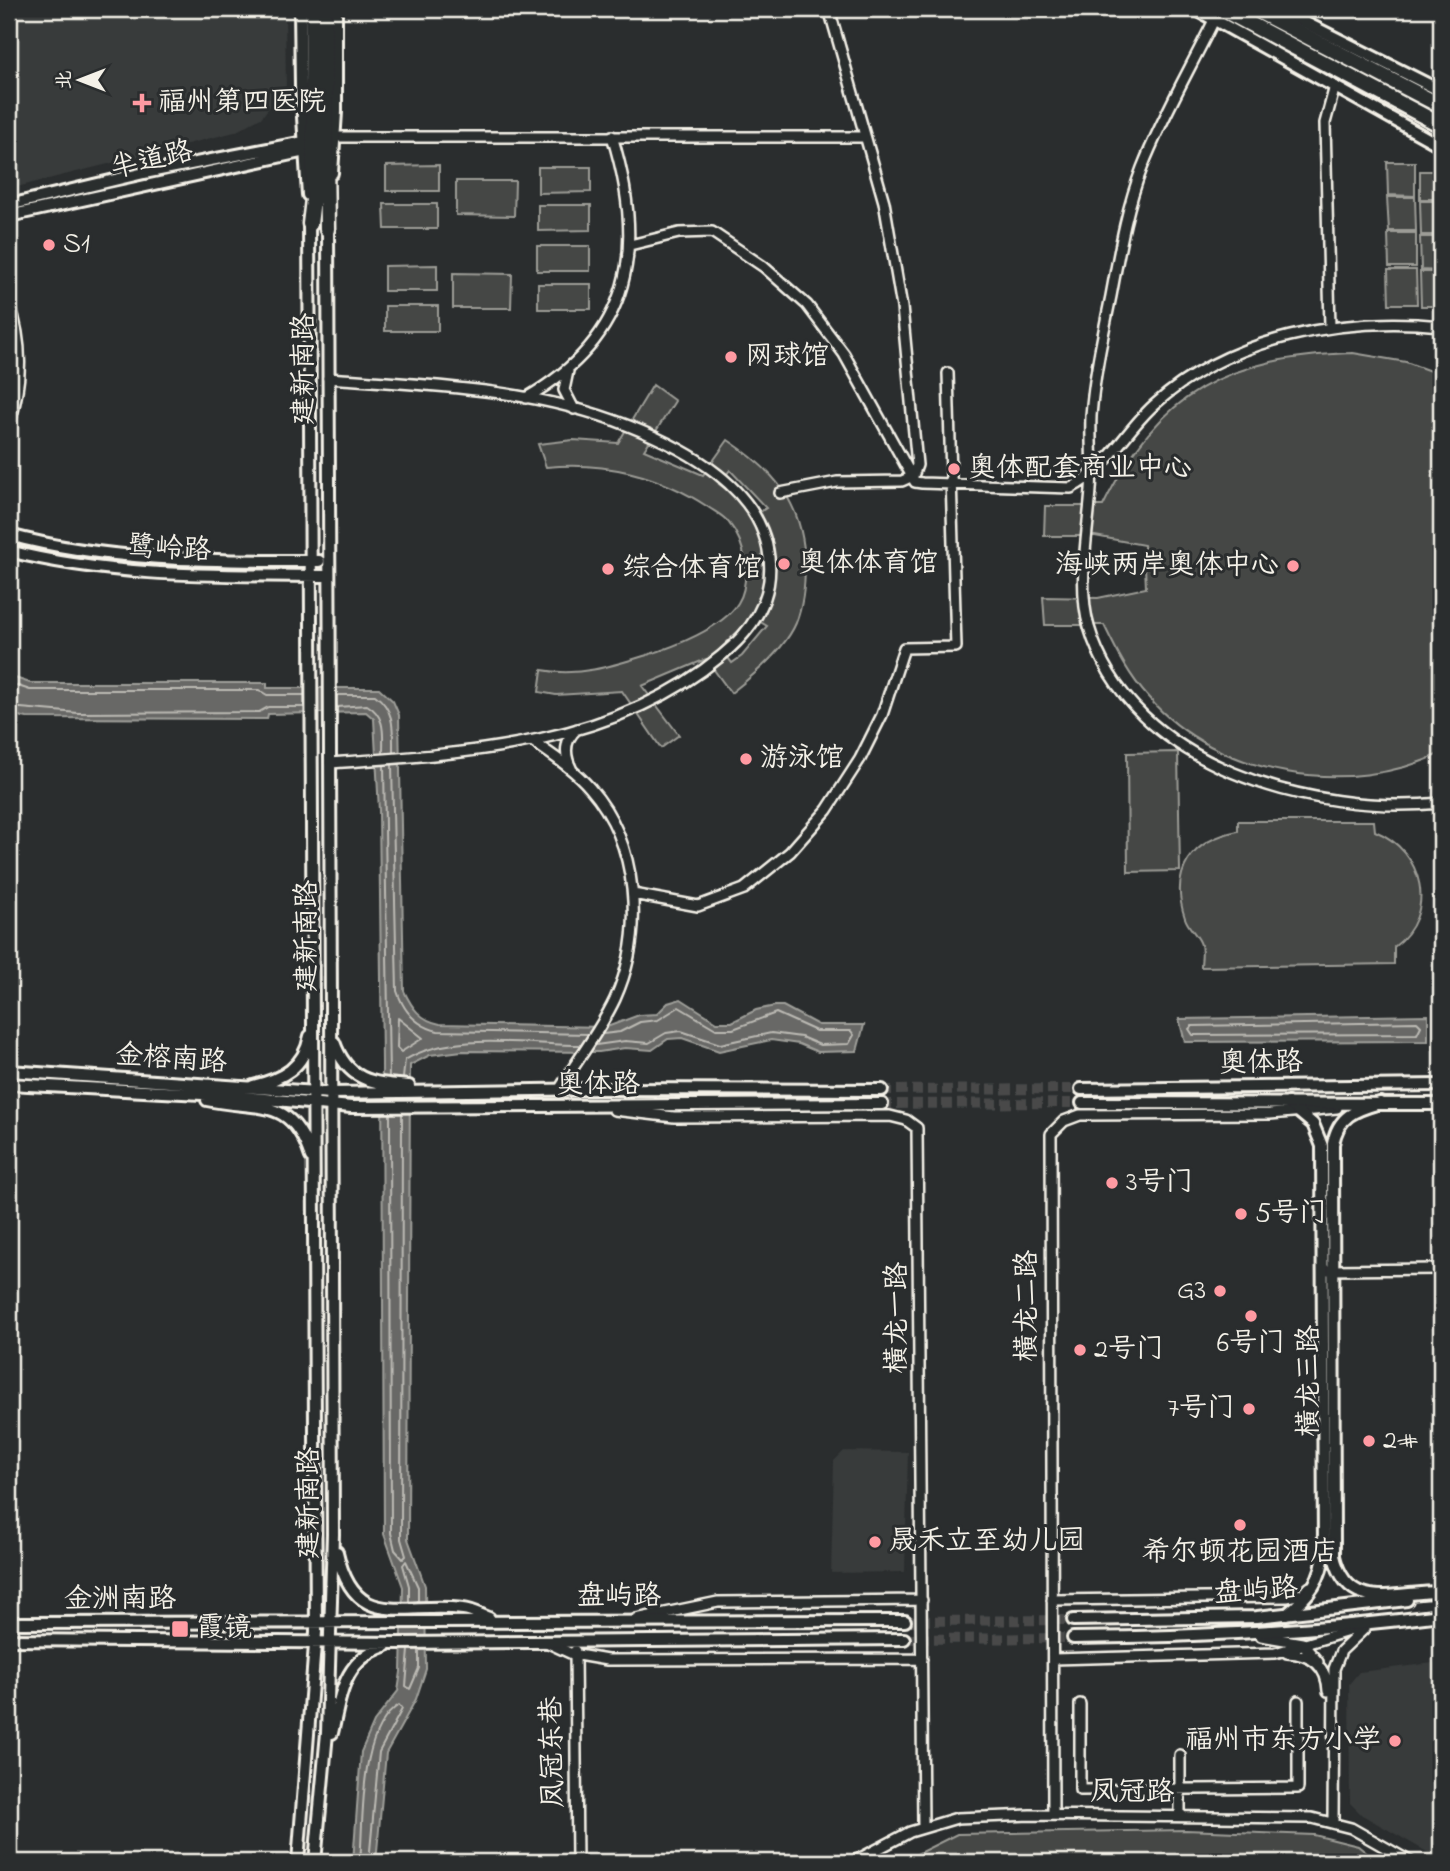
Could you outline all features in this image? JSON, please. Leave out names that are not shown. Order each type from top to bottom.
[{"type":"highway","points":[[310,224],[314,180],[313,9]]},
{"type":"highway","points":[[324,9],[327,229]]},
{"type":"highway","points":[[1254,9],[1441,106]]},
{"type":"highway","points":[[1218,14],[1441,126]]},
{"type":"main road","name":"建新南路","points":[[298,1862],[315,1643],[310,224],[304,146],[300,9]]},
{"type":"main road","name":"建新南路","points":[[315,1862],[332,1643],[327,229],[335,137],[336,9]]},
{"type":"main road","points":[[1195,9],[1218,14],[1335,86],[1441,146]]},
{"type":"main road","points":[[1278,9],[1441,91]]},
{"type":"main road","name":"半道路","points":[[9,205],[153,171],[304,146]]},
{"type":"main road","name":"半道路","points":[[9,216],[304,146]]},
{"type":"main road","name":"鹭岭路","points":[[9,532],[60,546],[141,557],[329,561]]},
{"type":"main road","name":"鹭岭路","points":[[9,551],[74,565],[138,573],[329,576]]},
{"type":"main road","points":[[9,556],[23,554]]},
{"type":"main road","points":[[243,1088],[279,1080],[299,1062],[310,1039],[314,992]]},
{"type":"main road","points":[[331,1032],[343,1060],[363,1079],[381,1085],[461,1090]]},
{"type":"main road","name":"金榕南路","points":[[9,1071],[243,1088],[314,1098]]},
{"type":"main road","name":"金榕南路","points":[[9,1084],[184,1095],[314,1098],[331,1093]]},
{"type":"main road","name":"奥体路","points":[[1081,1089],[1441,1085]]},
{"type":"main road","name":"奥体路","points":[[331,1093],[461,1090],[882,1090]]},
{"type":"main road","points":[[184,1095],[278,1111],[301,1131],[315,1169]]},
{"type":"main road","name":"奥体路","points":[[314,1098],[331,1105],[602,1108],[883,1104]]},
{"type":"main road","name":"奥体路","points":[[1082,1103],[1441,1104]]},
{"type":"main road","name":"横龙三路","points":[[1289,1103],[1313,1124],[1322,1146],[1328,1270],[1334,1548],[1339,1572],[1346,1583],[1366,1595],[1441,1594]]},
{"type":"main road","name":"横龙三路","points":[[1319,1578],[1324,1550],[1332,1151],[1336,1131],[1351,1113],[1380,1103]]},
{"type":"main road","points":[[333,1534],[346,1581],[366,1604],[387,1609],[465,1609],[495,1620]]},
{"type":"main road","points":[[1287,1614],[1306,1597],[1319,1578]]},
{"type":"main road","name":"盘屿路","points":[[1073,1620],[1203,1619],[1287,1614],[1441,1594]]},
{"type":"main road","name":"盘屿路","points":[[1073,1638],[1249,1634],[1441,1615]]},
{"type":"main road","name":"金洲南路","points":[[9,1623],[332,1620]]},
{"type":"main road","name":"盘屿路","points":[[332,1620],[905,1621]]},
{"type":"main road","name":"盘屿路","points":[[332,1643],[904,1639]]},
{"type":"main road","name":"金洲南路","points":[[9,1640],[332,1643]]},
{"type":"main road","points":[[324,1770],[339,1695],[348,1673],[357,1661],[369,1653],[399,1643]]},
{"type":"street","points":[[780,493],[838,482],[902,481],[913,476],[917,465],[902,307],[884,202],[829,9]]},
{"type":"street","points":[[1218,14],[1142,168],[1125,224],[1101,344],[1091,415],[1092,477],[1085,596],[1089,628],[1113,677],[1142,713],[1200,756],[1243,776],[1317,799],[1364,805],[1441,803]]},
{"type":"street","points":[[1330,327],[1325,123],[1335,86]]},
{"type":"street","points":[[526,398],[571,367],[591,345],[612,310],[622,284],[630,245],[629,200],[612,136]]},
{"type":"street","points":[[335,137],[864,137]]},
{"type":"street","points":[[630,245],[679,233],[712,232],[764,267],[807,305],[844,354],[915,482],[922,483],[1071,488],[1092,477],[1137,422],[1165,396],[1241,353],[1330,327],[1383,323],[1441,326]]},
{"type":"street","points":[[9,302],[19,339],[21,367],[18,394],[9,426]]},
{"type":"street","points":[[571,367],[566,376],[564,390],[574,409]]},
{"type":"street","points":[[633,894],[698,906],[744,889],[790,852],[827,810],[860,759],[883,715],[904,648],[956,647],[954,484],[948,373]]},
{"type":"street","points":[[328,378],[443,385],[526,398],[574,409],[646,434],[714,472],[736,491],[760,522],[770,565],[767,592],[758,617],[729,650],[707,668],[664,694],[578,729],[532,741],[421,757],[330,763]]},
{"type":"street","points":[[573,771],[566,750],[569,738],[578,729]]},
{"type":"street","points":[[532,741],[573,771],[592,790],[614,828],[625,856],[633,894],[630,951],[620,985],[605,1017],[559,1090]]},
{"type":"street","name":"横龙二路","points":[[1054,1815],[1051,1134],[1064,1121],[1080,1115],[1301,1111],[1380,1103]]},
{"type":"street","name":"横龙一路","points":[[602,1108],[674,1117],[896,1117],[917,1128],[923,1826]]},
{"type":"street","points":[[1328,1270],[1441,1269]]},
{"type":"street","points":[[1052,1600],[1287,1597],[1302,1594],[1319,1578]]},
{"type":"street","points":[[636,1619],[718,1602],[922,1601]]},
{"type":"street","points":[[1275,1653],[1370,1624]]},
{"type":"street","points":[[1331,1821],[1334,1669],[1346,1644],[1370,1624]]},
{"type":"street","points":[[1249,1634],[1290,1639],[1305,1646],[1326,1675],[1331,1821]]},
{"type":"street","points":[[546,1642],[575,1655],[615,1660],[922,1659]]},
{"type":"street","name":"凤冠东巷","points":[[575,1642],[577,1862]]},
{"type":"street","points":[[1053,1658],[1275,1653],[1299,1654],[1321,1666]]},
{"type":"street","points":[[1080,1704],[1080,1790],[1298,1788],[1298,1701]]},
{"type":"street","points":[[1180,1755],[1180,1816]]},
{"type":"street","name":"凤冠路","points":[[853,1862],[923,1826],[957,1818],[1054,1815],[1287,1816],[1331,1821],[1357,1831],[1411,1862]]},
{"type":"shaded area","name":"福州第四医院","points":[[9,9],[285,9],[286,86],[261,118],[235,132],[9,189]]},
{"type":"shaded area","points":[[1387,162],[1415,162],[1415,196],[1388,195]]},
{"type":"shaded area","points":[[439,165],[439,191],[386,191],[386,166]]},
{"type":"shaded area","points":[[538,167],[591,167],[591,192],[538,193]]},
{"type":"shaded area","points":[[1420,171],[1441,171],[1441,199],[1420,199]]},
{"type":"shaded area","points":[[456,181],[515,181],[514,216],[456,215]]},
{"type":"shaded area","points":[[1387,197],[1415,197],[1416,231],[1389,231]]},
{"type":"shaded area","points":[[1420,201],[1441,201],[1441,235],[1421,235]]},
{"type":"shaded area","points":[[384,204],[437,204],[437,229],[385,229]]},
{"type":"shaded area","points":[[538,205],[591,205],[591,230],[538,231]]},
{"type":"shaded area","points":[[1388,233],[1416,233],[1416,267],[1389,267]]},
{"type":"shaded area","points":[[1420,237],[1441,237],[1441,271],[1421,270]]},
{"type":"shaded area","points":[[537,246],[590,246],[590,271],[537,271]]},
{"type":"shaded area","points":[[437,265],[437,291],[384,291],[384,266]]},
{"type":"shaded area","points":[[1388,270],[1416,270],[1417,304],[1389,304]]},
{"type":"shaded area","points":[[1420,272],[1441,272],[1441,306],[1421,306]]},
{"type":"shaded area","points":[[453,273],[512,274],[511,308],[453,308]]},
{"type":"shaded area","points":[[538,284],[591,284],[591,309],[538,309]]},
{"type":"shaded area","points":[[385,306],[438,306],[438,331],[385,331]]},
{"type":"shaded area","name":"海峡两岸奥体中心","points":[[1353,353],[1406,362],[1441,375],[1441,753],[1405,767],[1367,774],[1327,776],[1286,772],[1247,762],[1211,746],[1177,725],[1135,681],[1104,625],[1045,625],[1043,597],[1098,598],[1146,588],[1144,545],[1095,536],[1044,536],[1045,506],[1103,506],[1148,434],[1174,408],[1202,388],[1234,373],[1269,362]]},
{"type":"shaded area","points":[[653,385],[675,401],[644,450],[703,475],[728,440],[760,465],[784,492],[793,508],[803,544],[804,587],[796,623],[784,643],[758,670],[731,693],[706,659],[642,686],[679,735],[661,748],[622,691],[556,695],[539,692],[542,670],[569,672],[595,669],[670,647],[721,621],[731,612],[743,593],[743,551],[735,532],[722,516],[671,486],[631,473],[589,466],[546,467],[538,444],[573,440],[618,443]],"holes":[[[730,470],[766,508],[751,518],[735,496],[719,484]],[[752,617],[767,626],[742,656],[732,663],[721,648]]]},
{"type":"shaded area","points":[[1178,752],[1180,871],[1128,872],[1127,753]]},
{"type":"shaded area","points":[[1238,821],[1374,821],[1375,831],[1392,840],[1405,853],[1419,884],[1420,901],[1416,918],[1408,933],[1394,947],[1394,964],[1201,967],[1201,945],[1186,922],[1181,901],[1183,872],[1188,860],[1197,850],[1222,835],[1238,831]]},
{"type":"shaded area","points":[[844,1451],[908,1452],[905,1572],[831,1573],[834,1461]]},
{"type":"shaded area","name":"福州市东方小学","points":[[1441,1662],[1441,1860],[1362,1815],[1350,1803],[1349,1684],[1359,1672]]},
{"type":"shaded area","points":[[1186,1830],[1314,1835],[1358,1846],[1378,1862],[901,1862],[957,1834]]},
{"type":"water","points":[[9,676],[30,683],[267,683],[267,688],[379,688],[393,701],[399,715],[404,991],[410,1003],[427,1020],[440,1024],[607,1027],[639,1015],[657,1014],[668,1003],[681,999],[717,1022],[732,1022],[756,1010],[783,1006],[818,1025],[864,1025],[857,1051],[818,1052],[799,1044],[771,1040],[719,1051],[682,1038],[668,1039],[652,1050],[625,1048],[599,1052],[462,1051],[430,1055],[410,1065],[408,1539],[425,1586],[426,1669],[416,1699],[386,1753],[376,1862],[353,1862],[361,1752],[374,1722],[398,1691],[403,1587],[384,1534],[379,811],[374,719],[366,712],[268,714],[267,719],[27,718],[9,714]]},
{"type":"water","points":[[1428,1015],[1428,1041],[1185,1042],[1179,1019]]},
{"type":"tunnel","points":[[882,1090],[1081,1089]]},
{"type":"tunnel","points":[[882,1104],[1082,1103]]},
{"type":"tunnel","points":[[905,1621],[1073,1620]]},
{"type":"tunnel","points":[[904,1639],[1073,1638]]},
{"type":"place","name":"福州第四医院","points":[[142,103]]},
{"type":"place","name":"S1","points":[[49,245]]},
{"type":"place","name":"网球馆","points":[[731,357]]},
{"type":"place","name":"奥体配套商业中心","points":[[954,469]]},
{"type":"place","name":"奥体体育馆","points":[[784,564]]},
{"type":"place","name":"海峡两岸奥体中心","points":[[1293,566]]},
{"type":"place","name":"综合体育馆","points":[[608,569]]},
{"type":"place","name":"游泳馆","points":[[746,759]]},
{"type":"place","name":"3号门","points":[[1112,1183]]},
{"type":"place","name":"5号门","points":[[1241,1214]]},
{"type":"place","name":"G3","points":[[1220,1291]]},
{"type":"place","name":"6号门","points":[[1251,1316]]},
{"type":"place","name":"2号门","points":[[1080,1350]]},
{"type":"place","name":"7号门","points":[[1249,1409]]},
{"type":"place","name":"2#","points":[[1369,1441]]},
{"type":"place","name":"希尔顿花园酒店","points":[[1240,1525]]},
{"type":"place","name":"晟禾立至幼儿园","points":[[875,1542]]},
{"type":"place","name":"霞镜","points":[[180,1629]]},
{"type":"place","name":"福州市东方小学","points":[[1395,1741]]}]
